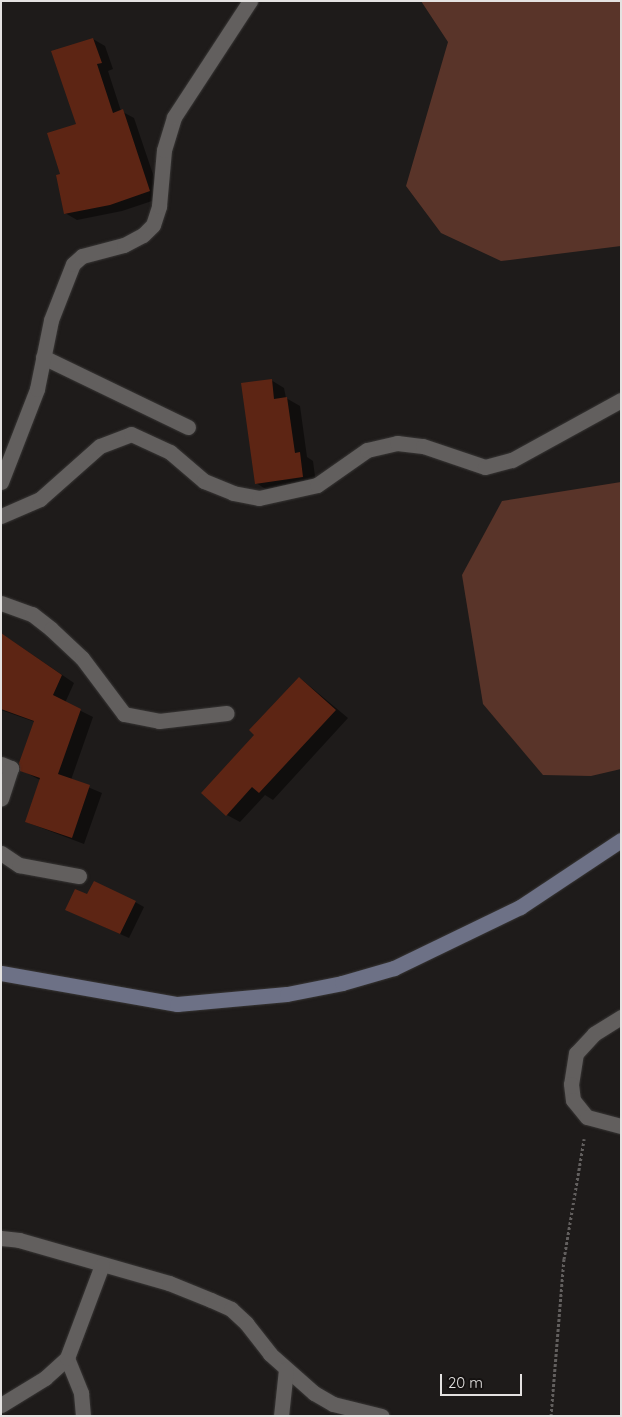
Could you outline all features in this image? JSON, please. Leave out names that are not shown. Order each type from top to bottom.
[{"type":"street","points":[[1,482],[37,389],[51,320],[73,264],[82,256],[124,246],[143,235],[153,225],[159,206],[164,150],[174,117],[250,1]]},
{"type":"street","points":[[43,357],[188,427]]},
{"type":"street","points":[[1,516],[40,499],[100,446],[131,434],[170,452],[204,481],[233,493],[259,498],[317,485],[367,450],[397,443],[423,446],[485,467],[512,460],[621,400]]},
{"type":"street","points":[[1,603],[32,614],[51,629],[82,658],[124,714],[159,721],[227,713]]},
{"type":"street","points":[[1,764],[11,768],[1,798]]},
{"type":"street","points":[[1,974],[177,1004],[286,994],[342,983],[394,968],[520,907],[621,840]]},
{"type":"street","points":[[1,853],[19,865],[79,876]]},
{"type":"street","points":[[621,1017],[594,1034],[576,1053],[571,1084],[573,1100],[587,1117],[621,1126]]},
{"type":"street","points":[[1,1238],[19,1240],[102,1266],[169,1283],[231,1310],[286,1369],[314,1394],[333,1404],[382,1416]]},
{"type":"street","points":[[1,1405],[45,1378],[67,1358],[102,1266]]},
{"type":"street","points":[[67,1358],[81,1393],[84,1416]]},
{"type":"street","points":[[281,1416],[286,1369]]},
{"type":"path","points":[[551,1416],[564,1259],[587,1117]]},
{"type":"shaded area","points":[[421,1],[621,1],[621,246],[501,261],[441,233],[406,186],[448,42]]},
{"type":"shaded area","points":[[621,482],[621,769],[591,776],[543,775],[483,704],[462,575],[502,501]]},
{"type":"building","points":[[93,38],[102,63],[97,64],[113,113],[123,109],[150,191],[110,205],[64,214],[56,175],[60,174],[47,133],[76,124],[51,51]]},
{"type":"building","points":[[272,379],[274,399],[287,397],[295,453],[300,452],[303,477],[255,484],[241,383]]},
{"type":"building","points":[[1,633],[62,675],[53,695],[81,709],[58,774],[90,785],[72,838],[25,822],[40,778],[20,771],[19,763],[34,721],[1,709]]},
{"type":"building","points":[[299,677],[336,710],[259,793],[252,787],[226,816],[201,793],[254,735],[249,730]]},
{"type":"building","points":[[94,881],[136,901],[120,934],[65,910],[75,889],[87,894]]}]
